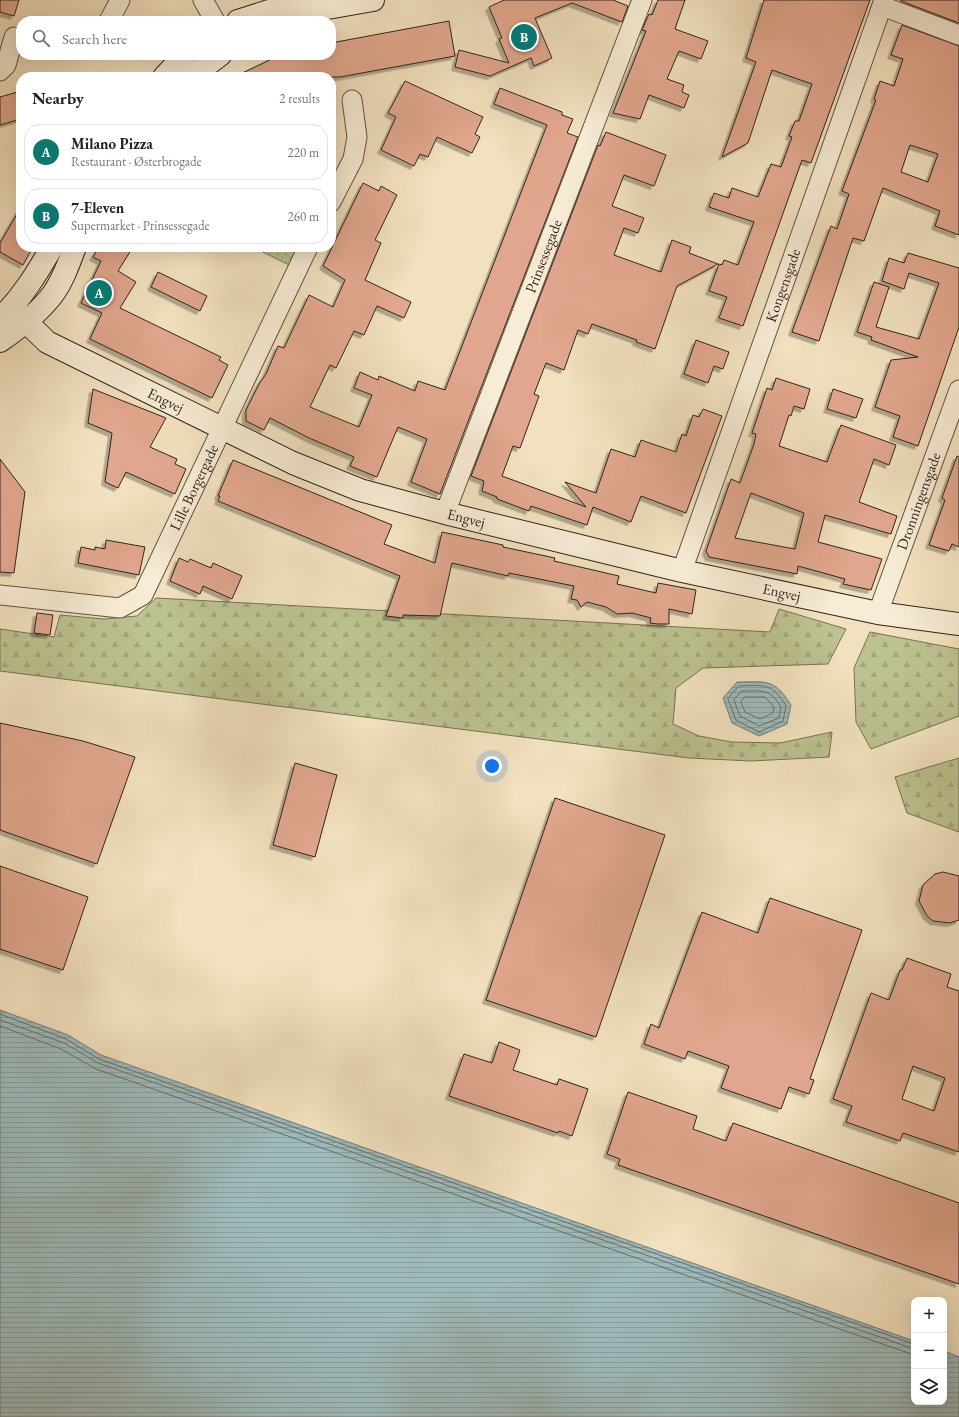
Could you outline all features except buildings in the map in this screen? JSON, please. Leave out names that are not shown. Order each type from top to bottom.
[{"type":"street","points":[[111,16],[120,0]]},
{"type":"street","points":[[203,0],[212,16]]},
{"type":"street","points":[[254,16],[269,11],[322,9],[373,0]]},
{"type":"street","name":"Prinsessegade","points":[[445,513],[642,0]]},
{"type":"street","points":[[883,3],[959,35]]},
{"type":"street","name":"Kongensgade","points":[[682,571],[883,3]]},
{"type":"street","points":[[303,16],[322,9]]},
{"type":"street","points":[[0,72],[6,65],[12,37]]},
{"type":"street","points":[[169,72],[180,60]]},
{"type":"street","points":[[198,72],[213,60]]},
{"type":"street","points":[[336,192],[353,159],[357,137],[352,100]]},
{"type":"street","points":[[0,341],[27,288],[49,252]]},
{"type":"street","points":[[13,316],[53,294],[74,252]]},
{"type":"street","name":"Lille Borgergade","points":[[0,595],[120,608],[143,595],[306,252]]},
{"type":"street","name":"Engvej","points":[[13,316],[47,342],[293,463],[360,490],[445,513],[682,571],[878,613],[927,621],[959,624]]},
{"type":"street","name":"Dronningensgade","points":[[878,613],[959,390]]},
{"type":"green space","points":[[263,252],[295,252],[289,265]]},
{"type":"green space","points":[[156,598],[770,632],[779,609],[846,629],[828,664],[703,668],[676,688],[673,724],[699,736],[732,742],[780,743],[832,732],[829,757],[751,761],[689,758],[0,671],[0,629],[54,637],[60,615],[104,619],[137,616]]},
{"type":"green space","points":[[870,632],[959,649],[959,716],[871,749],[856,722],[854,668]]},
{"type":"green space","points":[[959,758],[959,832],[907,813],[895,777]]},
{"type":"water","points":[[737,682],[769,683],[780,690],[791,705],[787,724],[759,736],[732,723],[723,698]]},
{"type":"water","points":[[0,1010],[68,1035],[101,1055],[911,1340],[911,1405],[947,1405],[947,1352],[959,1357],[959,1417],[0,1417]]},
{"type":"place","name":"7-Eleven","points":[[524,37]]},
{"type":"place","name":"Milano Pizza","points":[[99,293]]}]
